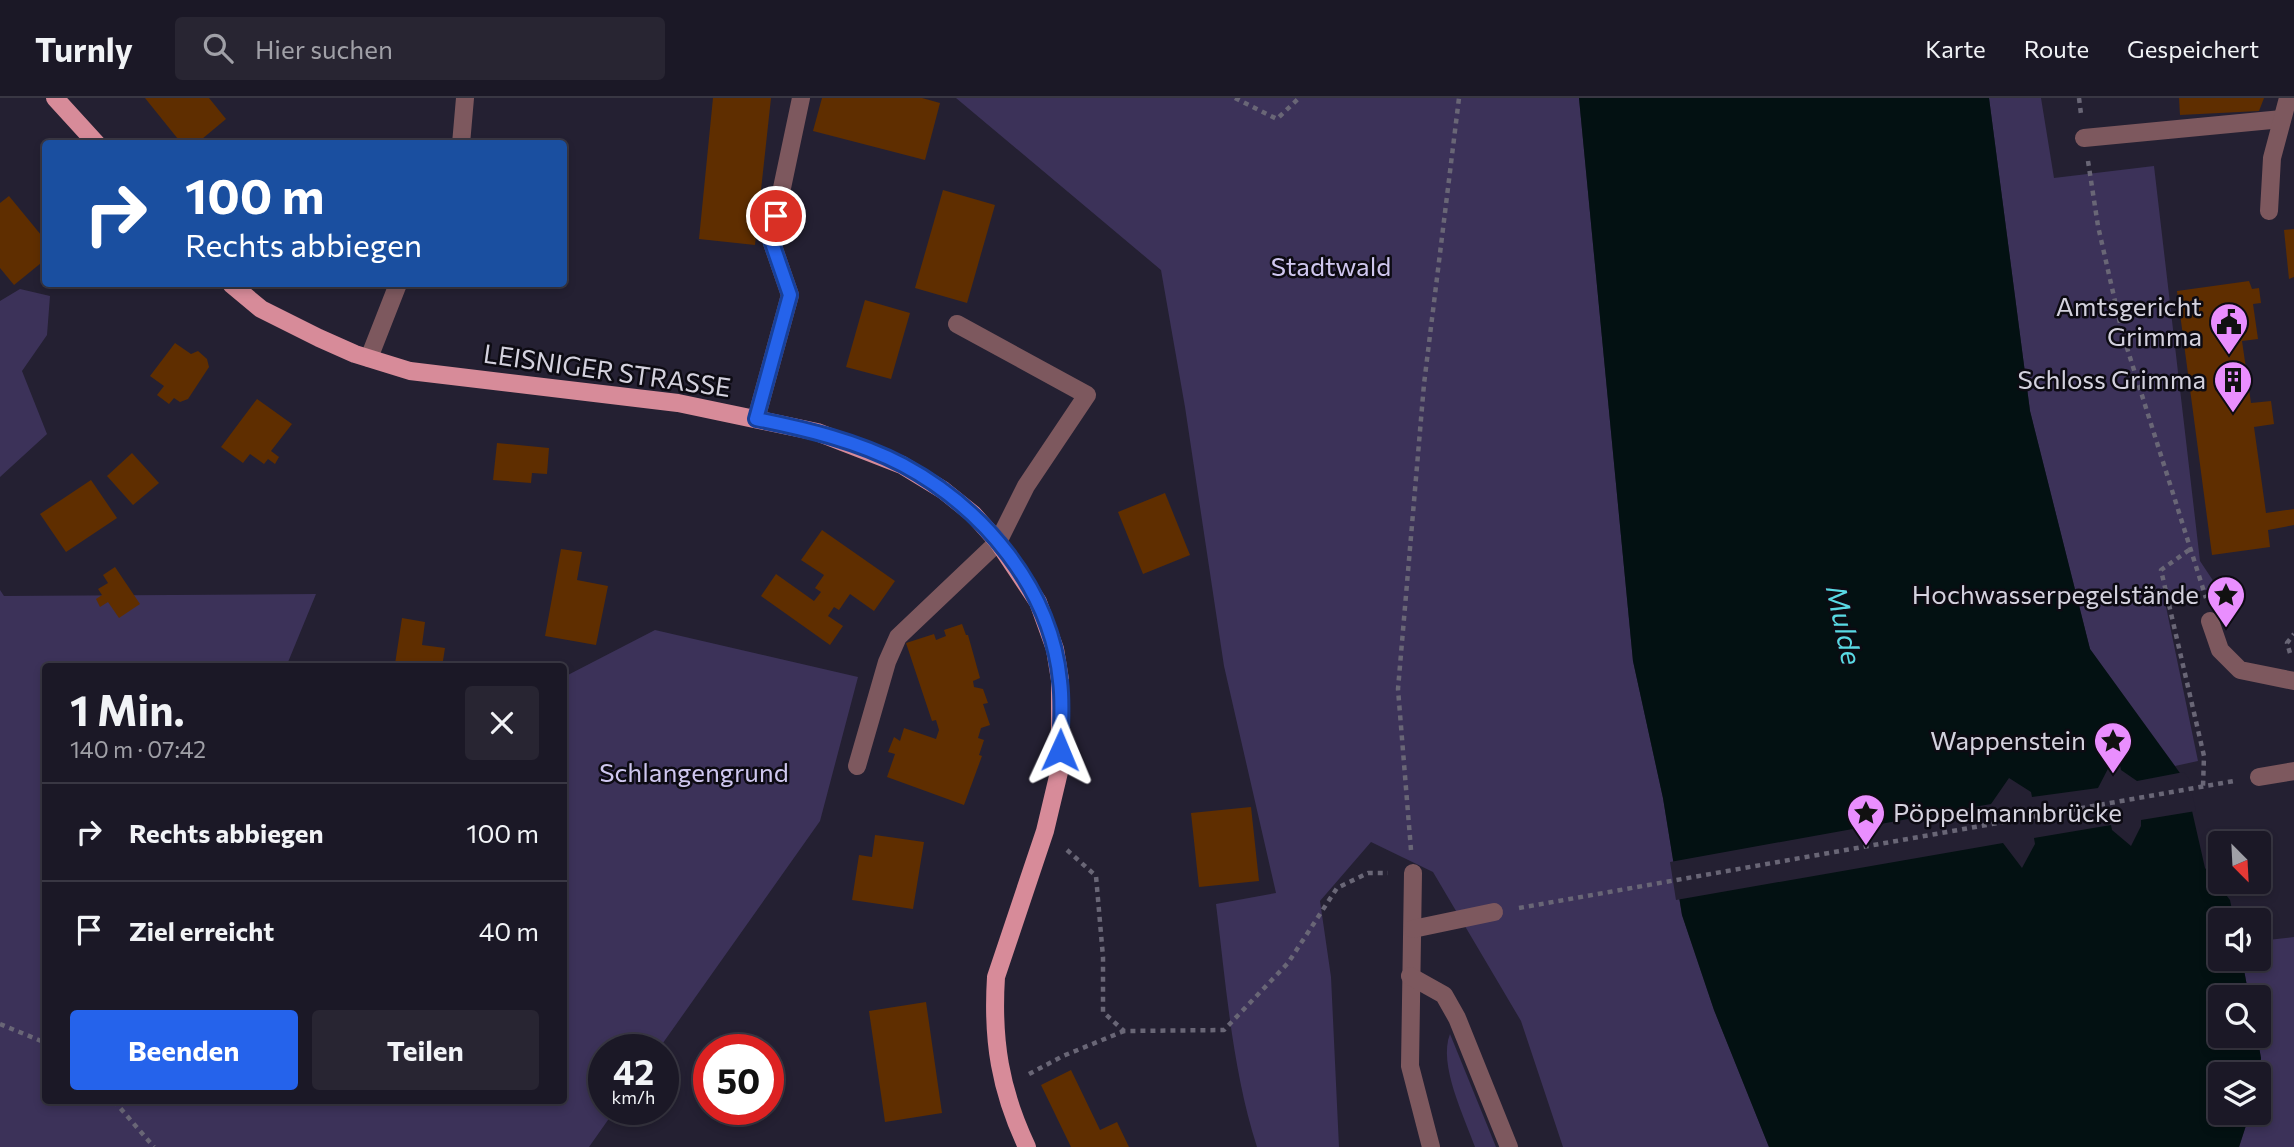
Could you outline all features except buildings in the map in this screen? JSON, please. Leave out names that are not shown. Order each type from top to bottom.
[{"type":"main road","points":[[55,98],[93,140]]},
{"type":"main road","name":"LEISNIGER STRASSE","points":[[235,287],[261,309],[319,338],[410,371],[678,403],[817,432],[902,465],[943,490],[973,514],[999,542],[1038,602],[1055,649],[1060,680],[1060,768],[1045,831],[996,977],[996,1049],[1003,1088],[1027,1147]]},
{"type":"street","points":[[461,140],[465,98]]},
{"type":"street","points":[[756,419],[790,295],[771,240],[801,98]]},
{"type":"street","points":[[2269,211],[2272,158],[2287,98]]},
{"type":"street","points":[[2084,138],[2282,119]]},
{"type":"street","points":[[369,358],[397,287]]},
{"type":"street","points":[[857,766],[887,662],[898,637],[999,542],[1026,486],[1087,395],[957,324]]},
{"type":"street","points":[[2210,621],[2220,650],[2240,670],[2294,681]]},
{"type":"street","points":[[2259,777],[2294,771]]},
{"type":"street","points":[[1413,873],[1410,1066],[1431,1147]]},
{"type":"street","points":[[1413,929],[1494,912]]},
{"type":"street","points":[[1410,976],[1444,995],[1457,1018],[1509,1147]]},
{"type":"path","points":[[1236,98],[1277,119],[1299,98]]},
{"type":"path","points":[[1003,1088],[1063,1056],[1124,1031],[1224,1030],[1289,963],[1337,888],[1368,873],[1413,873],[1398,689],[1424,384],[1459,98]]},
{"type":"path","points":[[2079,98],[2098,226],[2122,332],[2189,550],[2204,589],[2210,621]]},
{"type":"path","points":[[2189,550],[2161,570],[2204,756],[2203,787]]},
{"type":"path","points":[[2294,634],[2287,643],[2294,664]]},
{"type":"path","points":[[1494,912],[2259,777]]},
{"type":"path","points":[[1045,831],[1096,876],[1103,957],[1103,1012],[1124,1031]]},
{"type":"path","points":[[0,1024],[42,1041]]},
{"type":"path","points":[[117,1104],[154,1147]]},
{"type":"green space","name":"Stadtwald","points":[[956,98],[1579,98],[1633,661],[1663,798],[1682,915],[1714,1010],[1769,1147],[1563,1147],[1521,1021],[1433,872],[1371,842],[1320,901],[1331,977],[1339,1147],[1257,1147],[1241,1087],[1216,904],[1276,893],[1224,666],[1185,407],[1161,270]]},
{"type":"green space","points":[[1989,98],[2041,98],[2054,178],[2154,166],[2200,561],[2218,588],[2164,597],[2198,761],[2175,766],[2090,649],[2030,411]]},
{"type":"green space","points":[[20,289],[50,296],[47,335],[22,371],[47,434],[0,477],[0,301]]},
{"type":"green space","name":"Schlangengrund","points":[[0,590],[4,596],[316,594],[288,663],[42,663],[42,1104],[567,1104],[567,675],[655,630],[858,677],[820,821],[669,1034],[588,1034],[588,1125],[604,1125],[589,1147],[0,1147]]},
{"type":"green space","points":[[2294,937],[2294,1147],[2239,1147],[2246,1125],[2271,1125],[2271,1062],[2261,1062],[2259,1048],[2271,1048],[2271,985],[2247,985],[2244,971],[2271,971],[2271,940]]},
{"type":"green space","points":[[1450,1034],[1496,1147],[1475,1147],[1450,1075],[1447,1046]]},
{"type":"water","name":"Mulde","points":[[1579,98],[1989,98],[2030,411],[2090,649],[2185,780],[2208,872],[2208,894],[2225,894],[2230,900],[2232,908],[2208,908],[2208,971],[2244,971],[2247,985],[2208,985],[2208,1048],[2259,1048],[2261,1058],[2260,1062],[2208,1062],[2208,1125],[2246,1125],[2239,1147],[1769,1147],[1714,1010],[1682,915],[1663,798],[1633,661]]},
{"type":"pier","name":"Pöppelmannbrücke","points":[[2119,760],[2121,770],[2137,781],[2184,772],[2189,779],[2196,811],[2141,820],[2141,826],[2131,846],[2112,830],[2111,825],[2034,838],[2035,844],[2022,868],[2003,843],[1676,900],[1670,862],[1991,804],[2009,778],[2031,792],[2032,797],[2098,788],[2112,761]]},
{"type":"place","name":"Amtsgericht Grimma","points":[[2229,356]]},
{"type":"place","name":"Schloss Grimma","points":[[2233,414]]},
{"type":"place","name":"Hochwasserpegelstände","points":[[2226,629]]},
{"type":"place","name":"Wappenstein","points":[[2113,775]]},
{"type":"place","name":"Pöppelmannbrücke","points":[[1866,847]]},
{"type":"route","points":[[776,216],[771,240],[790,295],[756,419],[817,432],[902,465],[943,490],[973,514],[999,542],[1038,602],[1055,649],[1060,680],[1060,750]]}]
